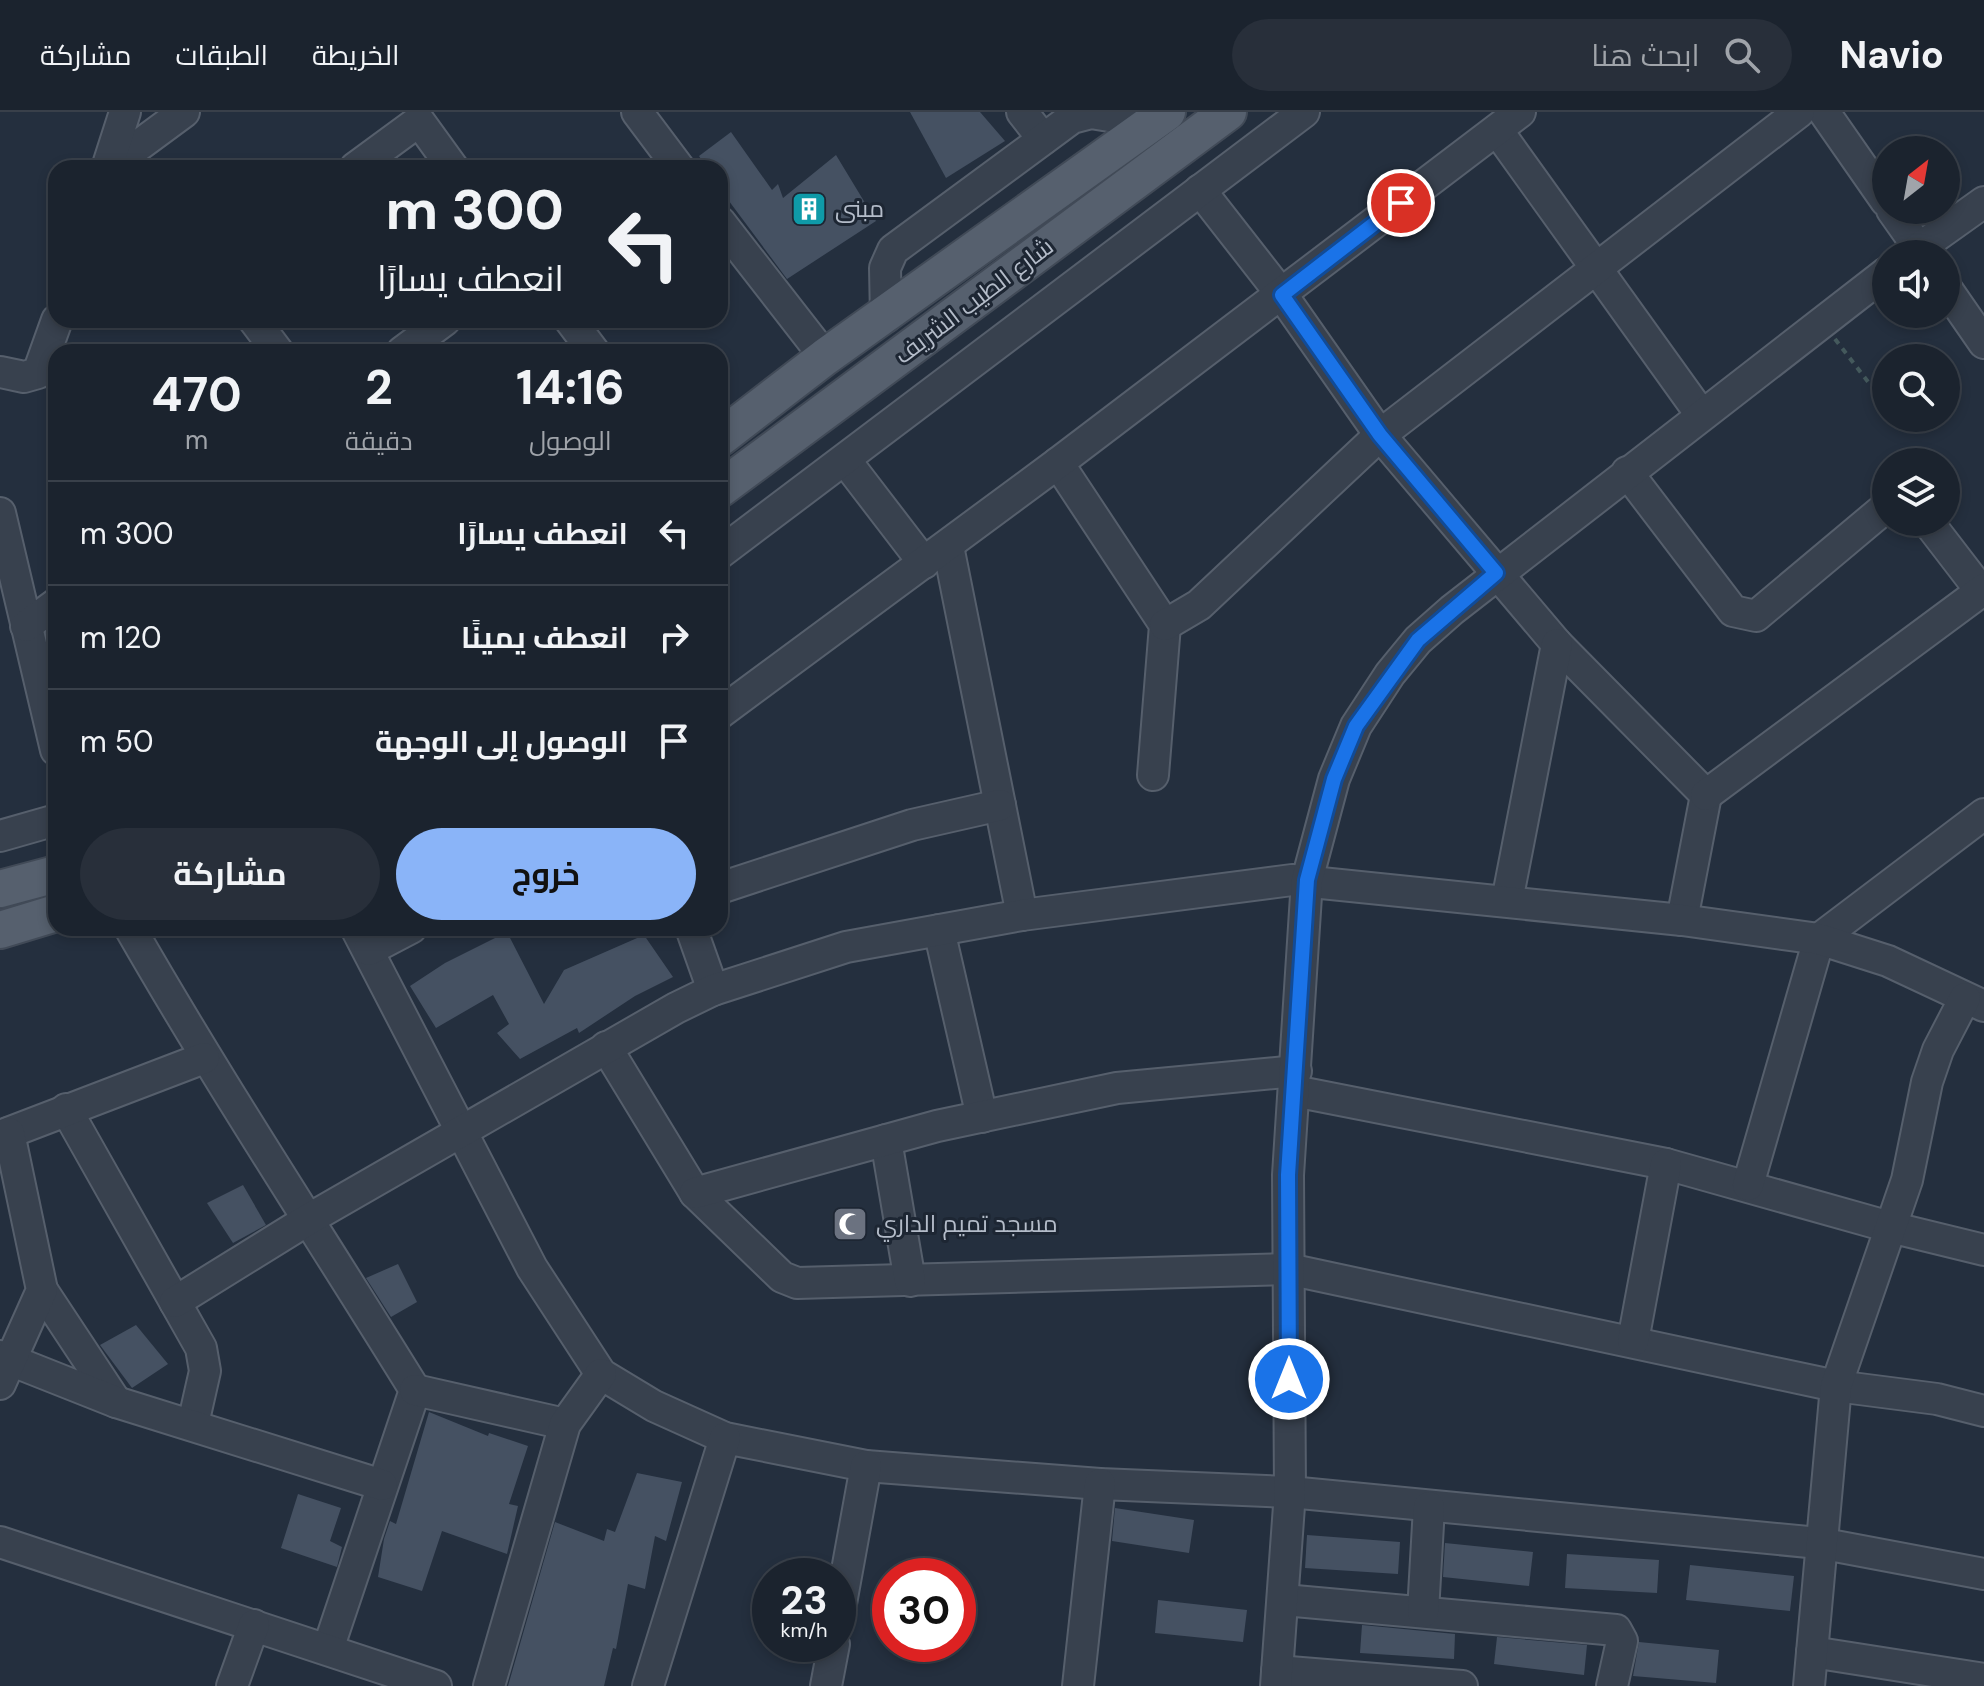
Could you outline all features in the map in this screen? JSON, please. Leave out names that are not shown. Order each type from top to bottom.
[{"type":"main road","name":"شارع الطيب الشريف","points":[[728,483],[1228,112]]},
{"type":"main road","name":"شارع الطيب الشريف","points":[[728,428],[1159,118]]},
{"type":"main road","points":[[0,889],[48,876]]},
{"type":"main road","points":[[0,930],[48,915]]},
{"type":"street","points":[[122,148],[184,112]]},
{"type":"street","points":[[637,112],[673,160]]},
{"type":"street","points":[[1022,112],[1043,139]]},
{"type":"street","points":[[728,547],[1304,112]]},
{"type":"street","points":[[1165,625],[1199,605],[1380,435],[1799,112]]},
{"type":"street","points":[[1824,112],[1872,181]]},
{"type":"street","points":[[886,317],[885,268],[893,250],[1043,139],[1083,113],[1159,118]]},
{"type":"street","points":[[365,160],[416,117],[447,160]]},
{"type":"street","points":[[728,707],[1282,295],[1509,121],[1597,268],[1700,413]]},
{"type":"street","points":[[1200,190],[1282,295],[1380,435],[1557,644],[1706,795]]},
{"type":"street","points":[[1933,240],[1984,202]]},
{"type":"street","points":[[728,232],[825,357]]},
{"type":"street","points":[[1462,1686],[1276,1679],[1290,1492],[1288,1175],[1307,880],[1334,779],[1356,726],[1418,640],[1496,573],[1872,284]]},
{"type":"street","points":[[1960,308],[1984,343]]},
{"type":"street","points":[[413,344],[434,328]]},
{"type":"street","points":[[0,372],[24,377],[38,373],[48,345]]},
{"type":"street","points":[[845,460],[936,554],[1000,805],[1022,915]]},
{"type":"street","points":[[1058,463],[1165,625],[1153,775]]},
{"type":"street","points":[[1627,472],[1733,611],[1744,616],[1756,616],[1872,519]]},
{"type":"street","points":[[0,513],[48,717]]},
{"type":"street","points":[[1682,920],[1706,795],[1982,590],[1939,536]]},
{"type":"street","points":[[26,626],[48,610]]},
{"type":"street","points":[[1507,901],[1557,644]]},
{"type":"street","points":[[728,885],[912,825],[1000,805]]},
{"type":"street","points":[[1748,1185],[1819,939],[1984,814]]},
{"type":"street","points":[[0,836],[48,822]]},
{"type":"street","points":[[175,1302],[309,1219],[606,1047],[713,990],[846,947],[1022,915],[1307,880],[1682,920],[1819,939],[1888,961],[1975,1002],[1938,1050],[1927,1082],[1910,1169],[1836,1386],[1819,1543],[1809,1686]]},
{"type":"street","points":[[939,930],[982,1117]]},
{"type":"street","points":[[135,936],[204,1058],[415,1390],[565,1424]]},
{"type":"street","points":[[694,936],[713,990]]},
{"type":"street","points":[[362,939],[532,1268],[601,1374],[654,1406],[725,1438],[866,1466],[1100,1484],[1290,1492],[1819,1543],[1984,1574]]},
{"type":"street","points":[[606,1047],[695,1193],[782,1277],[797,1283],[1288,1269],[1836,1386],[1937,1399],[1984,1411]]},
{"type":"street","points":[[116,1402],[42,1290],[5,1134],[204,1058]]},
{"type":"street","points":[[695,1193],[886,1140],[1117,1088],[1295,1081],[1666,1164],[1984,1250]]},
{"type":"street","points":[[66,1109],[204,1359],[193,1424]]},
{"type":"street","points":[[886,1140],[910,1281]]},
{"type":"street","points":[[1633,1341],[1666,1164]]},
{"type":"street","points":[[42,1290],[3,1366],[382,1485]]},
{"type":"street","points":[[489,1686],[565,1424],[601,1374]]},
{"type":"street","points":[[328,1649],[415,1390]]},
{"type":"street","points":[[648,1686],[725,1438]]},
{"type":"street","points":[[849,1558],[866,1466]]},
{"type":"street","points":[[1078,1686],[1100,1484]]},
{"type":"street","points":[[1423,1612],[1429,1507]]},
{"type":"street","points":[[0,1542],[436,1686]]},
{"type":"street","points":[[1284,1600],[1616,1630],[1622,1641],[1612,1686]]},
{"type":"street","points":[[232,1686],[254,1625]]},
{"type":"street","points":[[1812,1652],[1984,1679]]},
{"type":"street","points":[[826,1686],[831,1662]]},
{"type":"path","points":[[1821,322],[1872,387]]},
{"type":"building","name":"مبنى","points":[[910,112],[980,112],[1005,141],[946,178]]},
{"type":"building","name":"مبنى","points":[[731,132],[772,190],[778,184],[783,198],[836,155],[876,221],[787,279],[728,200],[728,160],[702,160],[699,156]]},
{"type":"building","points":[[499,936],[509,936],[544,1004],[564,970],[645,936],[673,977],[635,996],[579,1033],[577,1028],[520,1059],[497,1033],[509,1024],[493,995],[436,1028],[410,986],[445,963]]},
{"type":"building","points":[[243,1185],[266,1225],[233,1243],[207,1203]]},
{"type":"building","points":[[398,1264],[417,1302],[391,1317],[366,1278]]},
{"type":"building","points":[[136,1325],[168,1364],[132,1388],[100,1345]]},
{"type":"building","points":[[429,1412],[488,1436],[489,1433],[528,1446],[509,1504],[518,1506],[507,1554],[442,1531],[422,1591],[378,1577],[384,1539],[390,1521],[396,1524]]},
{"type":"building","points":[[637,1473],[682,1482],[666,1541],[655,1536],[645,1589],[628,1584],[616,1649],[613,1648],[604,1686],[508,1686],[555,1522],[604,1541],[607,1529],[615,1532]]},
{"type":"building","points":[[298,1494],[341,1508],[330,1541],[342,1547],[337,1567],[281,1548]]},
{"type":"building","points":[[1115,1508],[1194,1520],[1189,1553],[1112,1541]]},
{"type":"building","points":[[1307,1535],[1400,1542],[1398,1574],[1305,1568]]},
{"type":"building","points":[[1445,1543],[1533,1552],[1529,1586],[1443,1577]]},
{"type":"building","points":[[1567,1554],[1659,1560],[1657,1593],[1565,1588]]},
{"type":"building","points":[[1690,1565],[1794,1576],[1790,1611],[1686,1600]]},
{"type":"building","points":[[1158,1600],[1247,1610],[1243,1642],[1155,1633]]},
{"type":"building","points":[[1362,1625],[1455,1634],[1454,1659],[1360,1653]]},
{"type":"building","points":[[1497,1637],[1587,1645],[1584,1675],[1494,1664]]},
{"type":"building","points":[[1639,1642],[1719,1650],[1716,1683],[1633,1676]]},
{"type":"place","name":"مبنى","points":[[809,209]]},
{"type":"place","name":"مسجد تميم الداري","points":[[850,1224]]},
{"type":"route","points":[[1289,1379],[1288,1175],[1307,880],[1334,779],[1356,726],[1390,674],[1418,640],[1496,573],[1380,435],[1282,295],[1401,203]]}]
